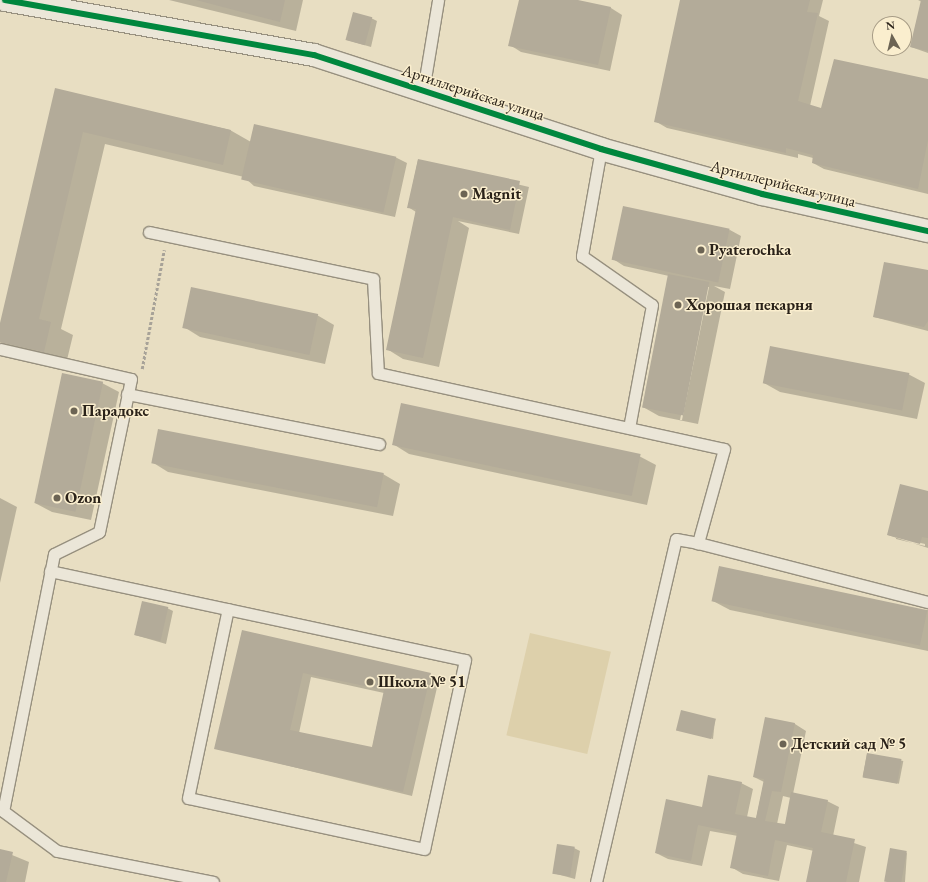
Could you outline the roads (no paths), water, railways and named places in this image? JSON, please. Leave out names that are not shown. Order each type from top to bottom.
[{"type":"street","name":"Артиллерийская улица","points":[[18,1],[314,55],[601,149],[762,194],[928,231]]},
{"type":"lane","points":[[423,91],[438,0]]},
{"type":"lane","points":[[601,149],[582,256],[652,305],[629,428]]},
{"type":"lane","points":[[149,232],[373,279],[378,373],[724,449],[698,544]]},
{"type":"lane","points":[[0,349],[130,379],[132,395],[99,532],[54,554],[3,811],[57,851],[214,882]]},
{"type":"lane","points":[[132,395],[379,444]]},
{"type":"lane","points":[[596,882],[676,539],[928,602]]},
{"type":"lane","points":[[50,571],[465,660],[424,848],[188,798],[228,610]]},
{"type":"place","name":"Magnit","points":[[464,194]]},
{"type":"place","name":"Pyaterochka","points":[[701,250]]},
{"type":"place","name":"Хорошая пекарня","points":[[678,305]]},
{"type":"place","name":"Парадокс","points":[[74,411]]},
{"type":"place","name":"Ozon","points":[[57,498]]},
{"type":"place","name":"Школа № 51","points":[[370,682]]},
{"type":"place","name":"Детский сад № 5","points":[[783,744]]}]
